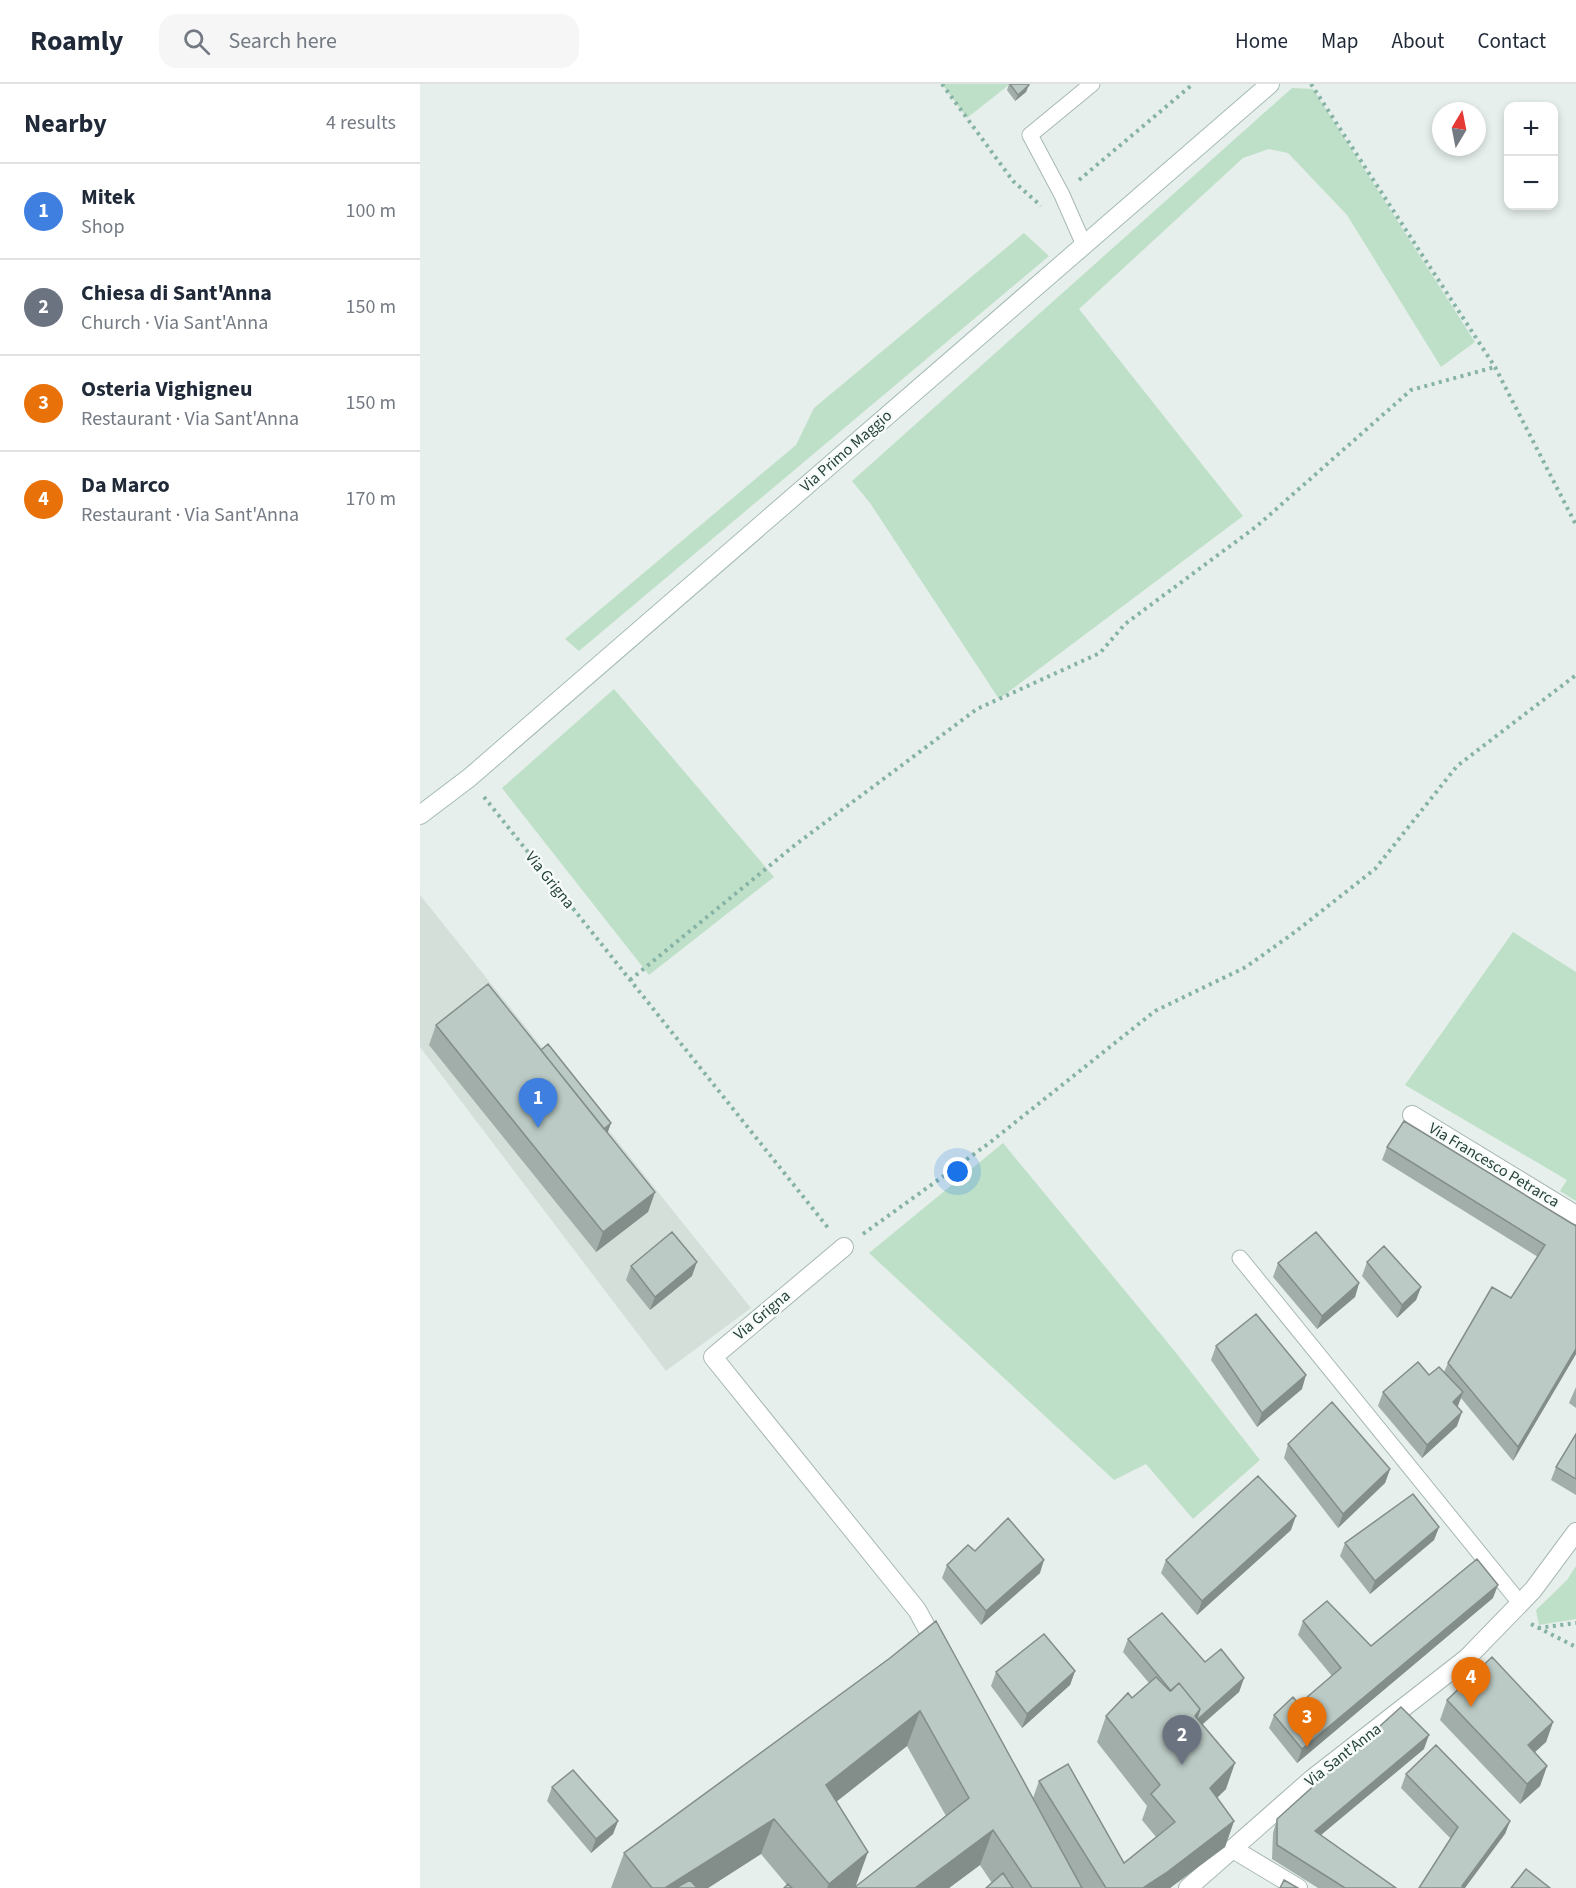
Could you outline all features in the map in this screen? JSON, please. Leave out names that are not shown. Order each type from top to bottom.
[{"type":"street","name":"Via Primo Maggio","points":[[420,815],[469,778],[1270,84]]},
{"type":"street","name":"Via Francesco Petrarca","points":[[1412,1115],[1576,1215]]},
{"type":"street","name":"Via Grigna","points":[[844,1247],[713,1357],[917,1610],[946,1661]]},
{"type":"street","name":"Via Sant'Anna","points":[[1188,1888],[1312,1779],[1467,1658],[1533,1590],[1576,1532]]},
{"type":"street","points":[[1233,1849],[1298,1888]]},
{"type":"lane","points":[[1084,245],[1062,195],[1030,135],[1092,84]]},
{"type":"lane","points":[[1240,1258],[1516,1607]]},
{"type":"path","points":[[942,84],[1013,181],[1045,210]]},
{"type":"path","points":[[1062,195],[1193,84]]},
{"type":"path","points":[[1311,84],[1495,367],[1576,525]]},
{"type":"path","points":[[630,980],[795,844],[977,709],[1100,653],[1125,624],[1257,526],[1411,390],[1495,367]]},
{"type":"path","points":[[844,1247],[988,1144],[1155,1011],[1246,968],[1322,911],[1375,869],[1456,766],[1576,675]]},
{"type":"path","name":"Via Grigna","points":[[469,778],[844,1247]]},
{"type":"path","points":[[1516,1607],[1538,1628],[1576,1647]]},
{"type":"path","points":[[1538,1628],[1576,1623]]},
{"type":"shaded area","points":[[420,895],[751,1308],[666,1371],[420,1047]]},
{"type":"green space","points":[[942,84],[1010,84],[967,118]]},
{"type":"green space","points":[[1292,88],[1313,89],[1475,342],[1441,367],[1347,215],[1288,153],[1269,149],[1243,158],[1079,309],[1243,516],[999,699],[870,503],[852,481]]},
{"type":"green space","points":[[1024,233],[1049,256],[579,651],[565,639],[796,445],[814,408]]},
{"type":"green space","points":[[614,689],[774,877],[649,975],[502,788]]},
{"type":"green space","points":[[1513,932],[1576,972],[1576,1201],[1560,1191],[1567,1180],[1405,1085]]},
{"type":"green space","points":[[1003,1143],[1173,1349],[1260,1460],[1193,1519],[1146,1464],[1114,1480],[869,1253]]},
{"type":"green space","points":[[1576,1566],[1576,1619],[1539,1625],[1536,1610],[1567,1580]]},
{"type":"building","points":[[1010,84],[1028,84],[1029,85],[1018,95]]},
{"type":"building","points":[[488,984],[655,1192],[603,1232],[436,1025]]},
{"type":"building","points":[[548,1044],[611,1123],[604,1129],[541,1050]]},
{"type":"building","points":[[1404,1121],[1576,1226],[1576,1349],[1518,1447],[1448,1363],[1492,1287],[1511,1298],[1545,1245],[1387,1147]]},
{"type":"building","points":[[672,1232],[697,1262],[655,1297],[631,1266]]},
{"type":"building","points":[[1316,1232],[1359,1283],[1322,1316],[1278,1263]]},
{"type":"building","points":[[1384,1246],[1421,1287],[1402,1305],[1367,1262]]},
{"type":"building","points":[[1256,1314],[1306,1375],[1262,1413],[1216,1346]]},
{"type":"building","points":[[1418,1362],[1429,1375],[1439,1367],[1463,1392],[1453,1402],[1462,1412],[1427,1445],[1383,1392]]},
{"type":"building","points":[[1332,1402],[1390,1469],[1343,1514],[1288,1444]]},
{"type":"building","points":[[1576,1434],[1576,1479],[1556,1467]]},
{"type":"building","points":[[1258,1476],[1296,1516],[1202,1601],[1166,1560]]},
{"type":"building","points":[[1413,1494],[1439,1527],[1375,1581],[1345,1543]]},
{"type":"building","points":[[1008,1518],[1044,1560],[986,1611],[947,1565],[968,1545],[975,1551]]},
{"type":"building","points":[[1477,1559],[1498,1585],[1302,1749],[1274,1715],[1293,1697],[1299,1704],[1341,1668],[1303,1621],[1327,1601],[1371,1646]]},
{"type":"building","points":[[1162,1613],[1205,1662],[1221,1649],[1244,1678],[1198,1719],[1200,1709],[1179,1683],[1171,1691],[1128,1639]]},
{"type":"building","points":[[936,1621],[1082,1888],[1032,1888],[993,1830],[915,1888],[855,1887],[969,1798],[920,1711],[826,1785],[868,1852],[829,1884],[774,1819],[665,1888],[652,1888],[624,1853],[890,1658]]},
{"type":"building","points":[[1044,1634],[1075,1671],[1027,1714],[996,1672]]},
{"type":"building","points":[[1492,1657],[1553,1722],[1528,1745],[1547,1766],[1527,1784],[1447,1700]]},
{"type":"building","points":[[1156,1677],[1170,1691],[1179,1683],[1200,1709],[1195,1716],[1235,1763],[1210,1788],[1234,1821],[1143,1888],[1106,1888],[1039,1781],[1068,1764],[1124,1863],[1175,1822],[1151,1794],[1160,1785],[1106,1716],[1128,1693],[1132,1698]]},
{"type":"building","points":[[1401,1707],[1429,1735],[1315,1831],[1396,1888],[1345,1888],[1277,1845],[1277,1819]]},
{"type":"building","points":[[1436,1745],[1510,1821],[1462,1886],[1464,1888],[1419,1888],[1458,1827],[1406,1774]]},
{"type":"building","points":[[573,1770],[618,1821],[596,1839],[552,1787]]},
{"type":"building","points":[[1526,1869],[1550,1888],[1511,1888]]},
{"type":"building","points":[[1003,1873],[1013,1888],[986,1888]]},
{"type":"building","points":[[690,1880],[697,1888],[676,1888]]},
{"type":"building","points":[[1284,1880],[1298,1888],[1280,1888]]},
{"type":"place","name":"Mitek","points":[[538,1128]]},
{"type":"place","name":"Da Marco","points":[[1471,1707]]},
{"type":"place","name":"Osteria Vighigneu","points":[[1307,1747]]},
{"type":"place","name":"Chiesa di Sant'Anna","points":[[1182,1765]]}]
